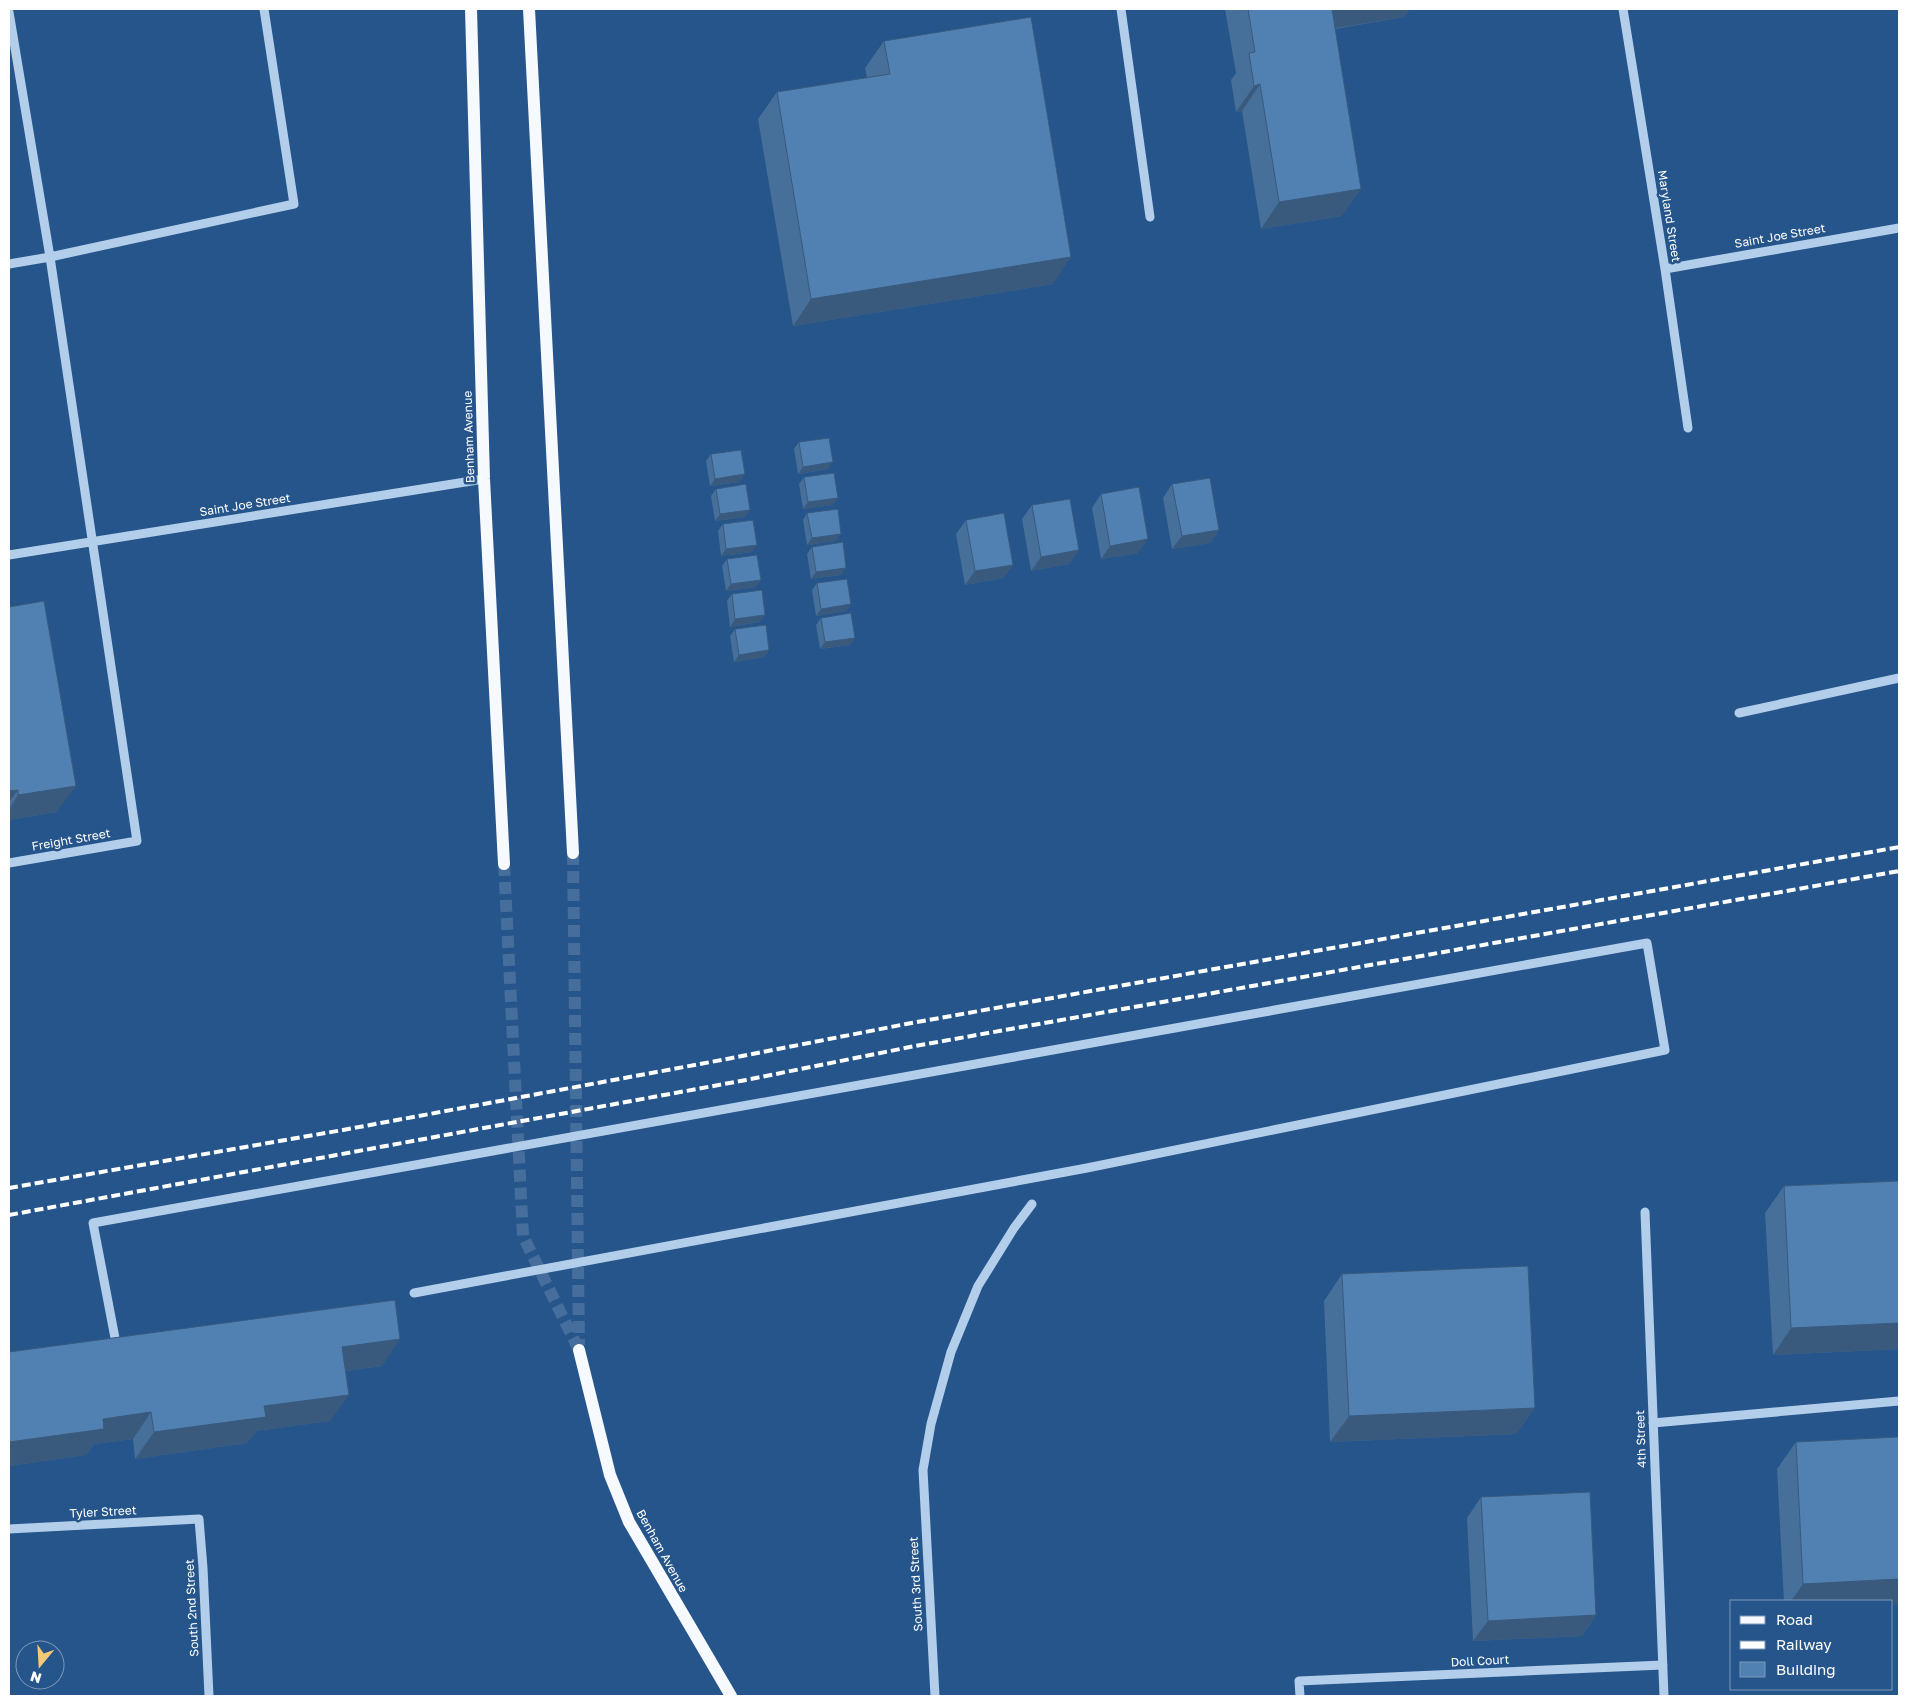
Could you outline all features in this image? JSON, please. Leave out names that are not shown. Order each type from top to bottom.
[{"type":"main road","name":"Benham Avenue","points":[[471,9],[484,479],[504,864]]},
{"type":"main road","points":[[529,9],[573,853]]},
{"type":"main road","name":"Benham Avenue","points":[[579,1350],[610,1475],[628,1522],[731,1696]]},
{"type":"street","points":[[9,264],[50,257],[294,204],[264,9]]},
{"type":"street","points":[[1121,9],[1150,217]]},
{"type":"street","name":"Maryland Street","points":[[1623,9],[1665,268],[1688,428]]},
{"type":"street","points":[[9,12],[50,257],[94,542]]},
{"type":"street","name":"Saint Joe Street","points":[[1665,268],[1899,228]]},
{"type":"street","name":"Saint Joe Street","points":[[9,555],[484,479]]},
{"type":"street","name":"Freight Street","points":[[9,863],[137,841],[94,542]]},
{"type":"street","points":[[1739,713],[1899,678]]},
{"type":"street","points":[[115,1338],[93,1223],[1647,943],[1665,1050],[1087,1168],[414,1293]]},
{"type":"street","name":"South 3rd Street","points":[[935,1696],[923,1470],[931,1424],[951,1352],[974,1294],[1014,1228],[1032,1204]]},
{"type":"street","name":"4th Street","points":[[1645,1212],[1664,1696]]},
{"type":"street","points":[[1653,1423],[1899,1401]]},
{"type":"street","name":"Tyler Street","points":[[9,1529],[199,1519]]},
{"type":"street","name":"South 2nd Street","points":[[199,1519],[209,1696]]},
{"type":"street","name":"Doll Court","points":[[1300,1696],[1300,1681],[1663,1665]]},
{"type":"building","points":[[1248,9],[1332,9],[1361,189],[1279,202],[1260,84],[1254,86],[1249,53],[1255,52]]},
{"type":"building","points":[[1031,17],[1071,257],[811,299],[777,92],[890,74],[884,41]]},
{"type":"building","points":[[829,438],[833,462],[803,467],[799,442]]},
{"type":"building","points":[[741,450],[745,474],[715,479],[711,454]]},
{"type":"building","points":[[834,473],[838,498],[808,502],[804,477]]},
{"type":"building","points":[[1210,478],[1219,530],[1182,536],[1172,484]]},
{"type":"building","points":[[746,484],[750,510],[720,514],[716,489]]},
{"type":"building","points":[[1139,487],[1148,539],[1110,546],[1101,494]]},
{"type":"building","points":[[1070,499],[1079,550],[1041,557],[1032,505]]},
{"type":"building","points":[[838,509],[841,534],[812,538],[807,513]]},
{"type":"building","points":[[1004,513],[1013,565],[975,571],[966,520]]},
{"type":"building","points":[[753,520],[757,545],[726,549],[723,524]]},
{"type":"building","points":[[843,542],[846,568],[816,572],[812,547]]},
{"type":"building","points":[[757,555],[761,580],[731,584],[727,559]]},
{"type":"building","points":[[847,579],[851,604],[821,609],[817,583]]},
{"type":"building","points":[[762,590],[765,615],[735,619],[732,594]]},
{"type":"building","points":[[44,601],[76,786],[18,795],[18,790],[9,791],[9,607]]},
{"type":"building","points":[[851,613],[855,638],[825,642],[821,618]]},
{"type":"building","points":[[766,625],[769,650],[739,655],[735,629]]},
{"type":"building","points":[[1899,1181],[1899,1323],[1791,1328],[1784,1186]]},
{"type":"building","points":[[1528,1266],[1535,1408],[1349,1416],[1342,1274]]},
{"type":"building","points":[[395,1300],[400,1339],[342,1347],[349,1395],[264,1406],[266,1417],[154,1432],[151,1412],[103,1419],[104,1429],[9,1442],[9,1352]]},
{"type":"building","points":[[1899,1437],[1899,1579],[1803,1584],[1796,1442]]},
{"type":"building","points":[[1590,1492],[1596,1615],[1488,1621],[1481,1497]]},
{"type":"tunnel","points":[[573,853],[579,1345]]},
{"type":"tunnel","points":[[504,864],[523,1236],[579,1350]]},
{"type":"railway","points":[[9,1188],[343,1130],[906,1024],[1899,847]]},
{"type":"railway","points":[[9,1215],[746,1080],[915,1046],[1899,871]]}]
